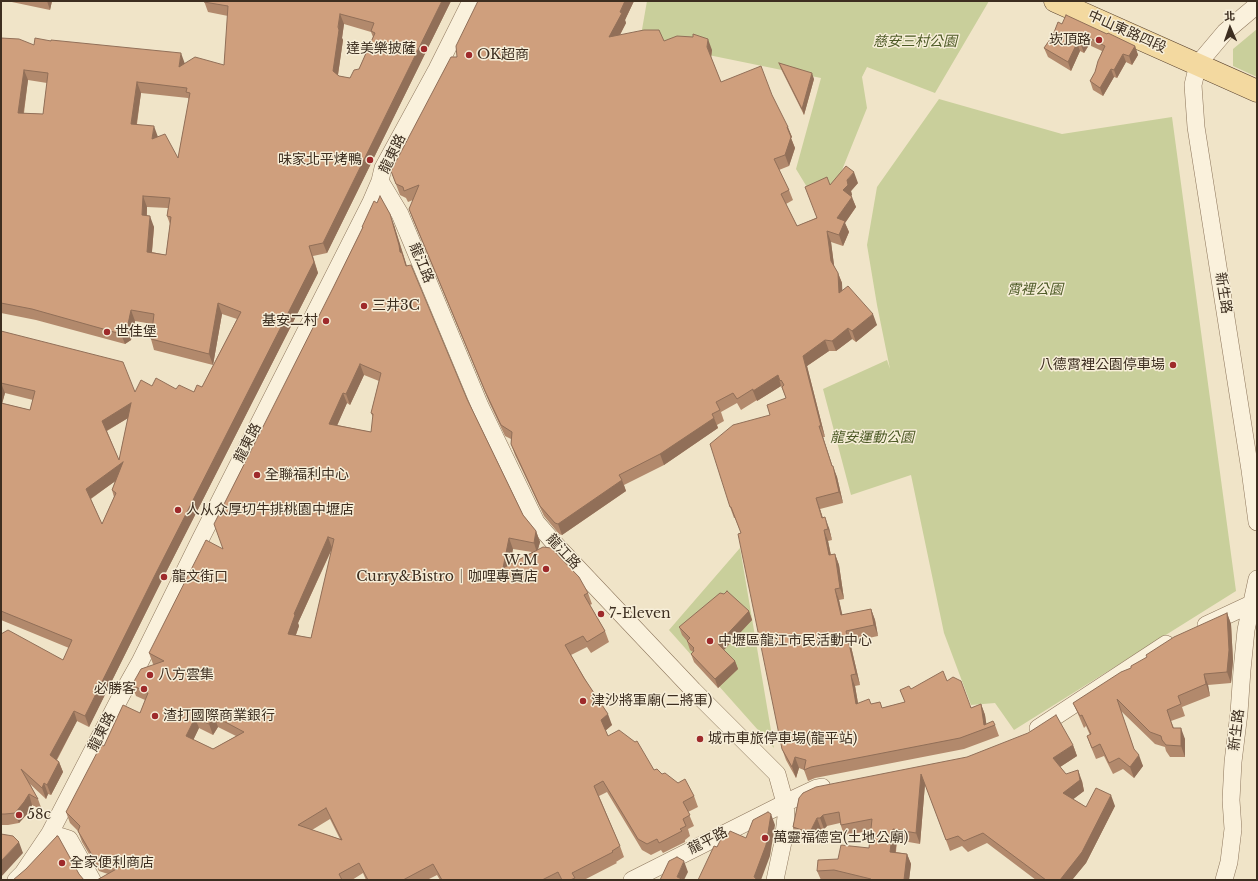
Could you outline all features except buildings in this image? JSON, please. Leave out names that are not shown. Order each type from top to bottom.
[{"type":"main road","name":"中山東路四段","points":[[1055,1],[1257,91]]},
{"type":"street","name":"龍東路","points":[[16,880],[23,873],[50,833],[140,662],[371,202],[380,181],[383,168],[437,69],[471,1]]},
{"type":"street","points":[[1198,64],[1225,32],[1257,5]]},
{"type":"street","name":"新生路","points":[[1198,64],[1193,85],[1196,127],[1248,455],[1257,522]]},
{"type":"street","name":"龍江路","points":[[380,181],[400,214],[480,406],[536,522],[693,690],[777,774],[785,803],[786,816],[783,842],[774,880]]},
{"type":"street","name":"新生路","points":[[1224,880],[1229,862],[1233,829],[1231,800],[1233,762],[1239,713],[1242,670],[1251,604],[1257,579]]},
{"type":"street","points":[[1028,735],[1167,644],[1251,604]]},
{"type":"street","name":"龍平路","points":[[632,880],[817,788],[840,783]]},
{"type":"street","points":[[50,833],[69,839],[92,880]]},
{"type":"green space","name":"慈安三村公園","points":[[647,1],[989,1],[935,93],[867,67],[862,77],[867,108],[836,185],[813,197],[796,169],[821,78],[640,41]]},
{"type":"green space","points":[[1257,29],[1257,77],[1233,66],[1233,49]]},
{"type":"green space","name":"霄裡公園","points":[[939,99],[1062,134],[1172,117],[1236,591],[1014,730],[995,703],[971,705],[944,633],[911,475],[851,495],[823,389],[887,360],[890,369],[867,245],[877,187]]},
{"type":"green space","points":[[740,548],[774,748],[669,630]]},
{"type":"place","name":"崁頂路","points":[[1099,40]]},
{"type":"place","name":"達美樂披薩","points":[[424,49]]},
{"type":"place","name":"OK超商","points":[[469,55]]},
{"type":"place","name":"味家北平烤鴨","points":[[370,160]]},
{"type":"place","name":"三井3C","points":[[364,306]]},
{"type":"place","name":"基安二村","points":[[326,321]]},
{"type":"place","name":"世佳堡","points":[[107,332]]},
{"type":"place","name":"八德霄裡公園停車場","points":[[1173,365]]},
{"type":"place","name":"全聯福利中心","points":[[257,475]]},
{"type":"place","name":"人从众厚切牛排桃園中壢店","points":[[178,510]]},
{"type":"place","name":"W.M Curry&Bistro｜咖哩專賣店","points":[[546,569]]},
{"type":"place","name":"龍文街口","points":[[164,577]]},
{"type":"place","name":"7-Eleven","points":[[601,614]]},
{"type":"place","name":"中壢區龍江市民活動中心","points":[[710,641]]},
{"type":"place","name":"八方雲集","points":[[150,675]]},
{"type":"place","name":"必勝客","points":[[144,689]]},
{"type":"place","name":"津沙將軍廟(二將軍)","points":[[583,701]]},
{"type":"place","name":"渣打國際商業銀行","points":[[155,716]]},
{"type":"place","name":"城市車旅停車場(龍平站)","points":[[700,739]]},
{"type":"place","name":"58c","points":[[19,815]]},
{"type":"place","name":"萬靈福德宮(土地公廟)","points":[[765,838]]},
{"type":"place","name":"全家便利商店","points":[[62,863]]},
{"type":"park label","name":"龍安運動公園","points":[[872,438]]}]
